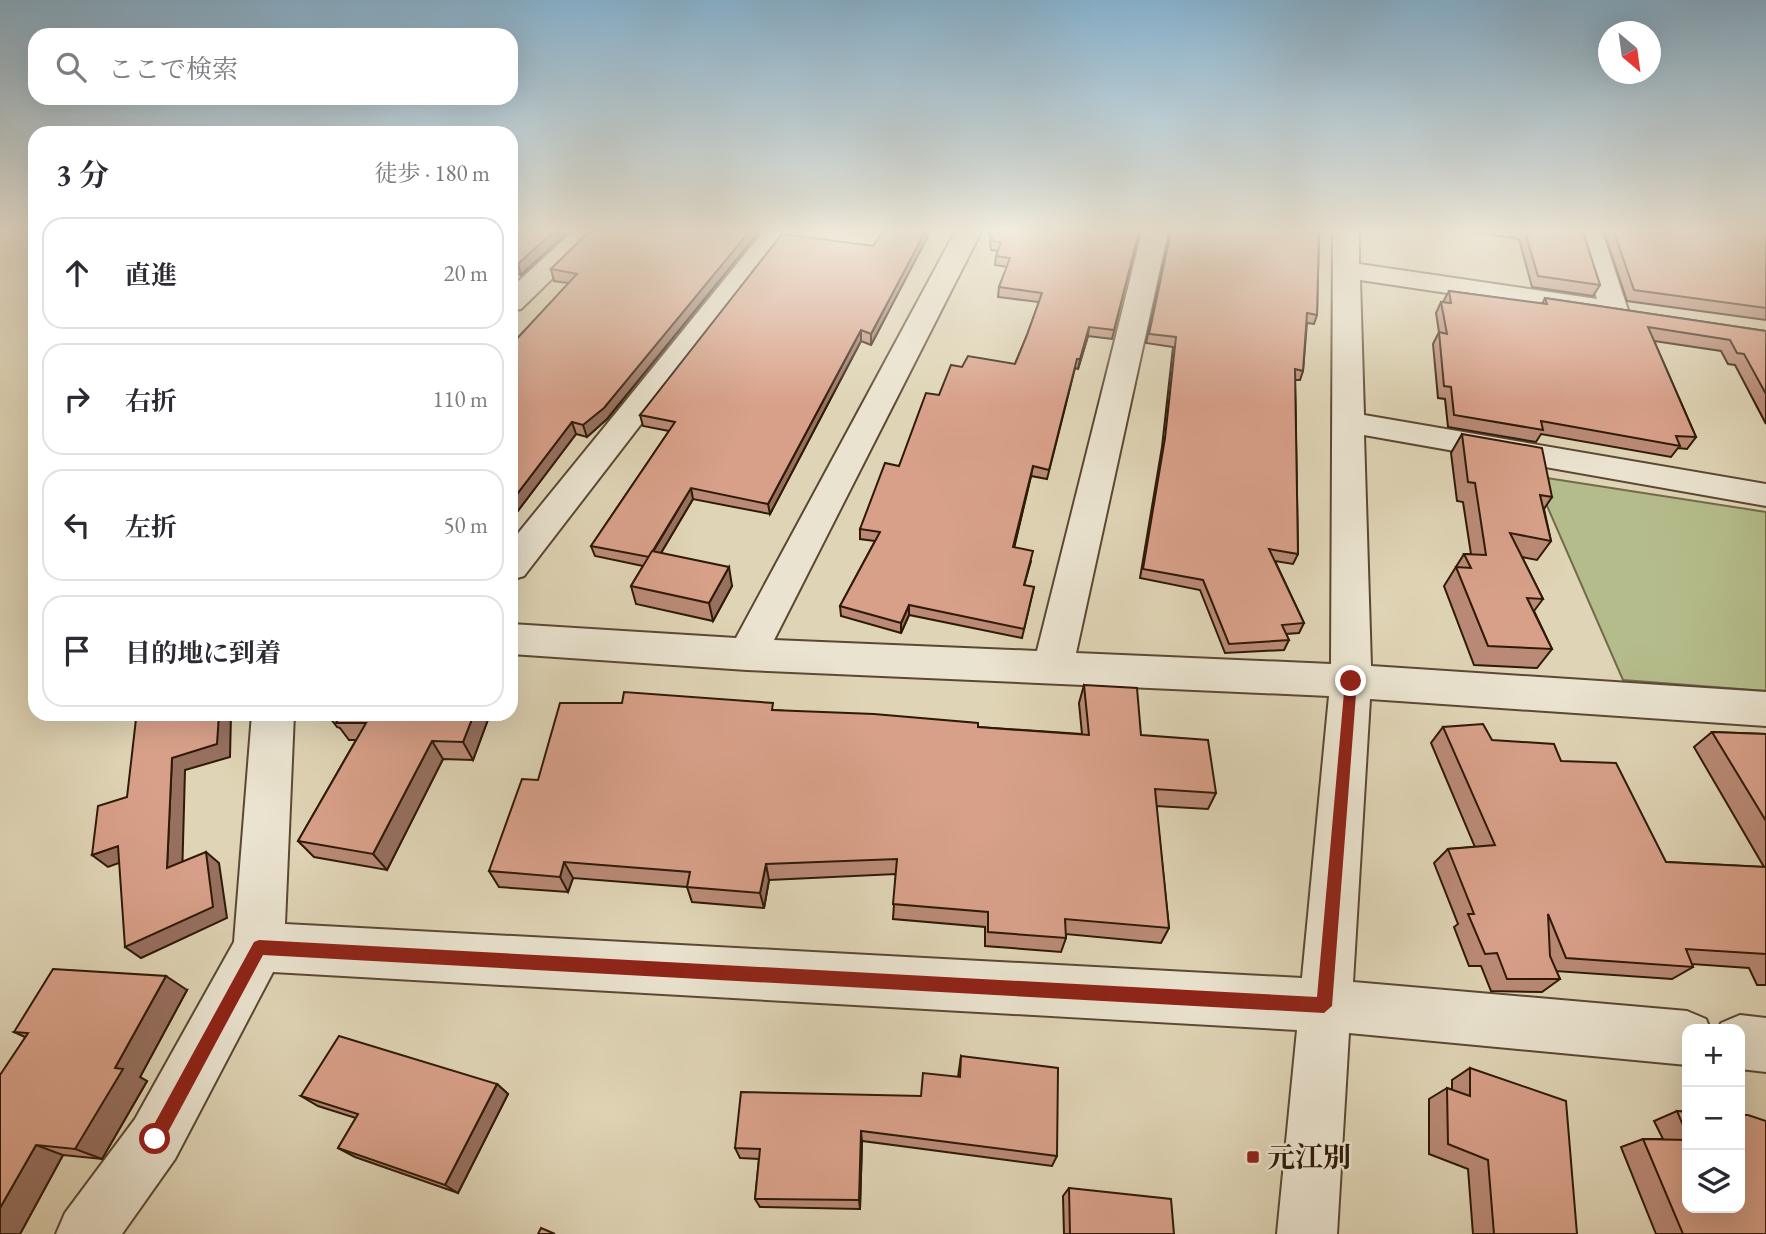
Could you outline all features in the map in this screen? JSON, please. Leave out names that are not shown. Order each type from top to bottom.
[{"type":"street","points":[[518,558],[730,290]]},
{"type":"street","points":[[747,654],[938,290]]},
{"type":"street","points":[[1053,666],[1141,290]]},
{"type":"street","points":[[1307,1234],[1351,681],[1346,290]]},
{"type":"street","points":[[1521,290],[1642,314]]},
{"type":"street","points":[[1607,290],[1614,310]]},
{"type":"street","points":[[1347,422],[1766,495]]},
{"type":"street","points":[[518,639],[747,654],[1351,681],[1766,709]]},
{"type":"street","points":[[86,1234],[155,1139],[259,947],[273,721]]},
{"type":"street","points":[[259,947],[1324,1006],[1682,1038]]},
{"type":"street","points":[[1745,1043],[1766,1045]]},
{"type":"green space","points":[[1534,476],[1766,512],[1766,691],[1623,680]]},
{"type":"building","points":[[563,290],[702,290],[604,408],[583,425],[572,422],[518,493],[518,337]]},
{"type":"building","points":[[738,290],[895,290],[871,334],[861,330],[768,504],[691,488],[649,557],[591,546],[675,422],[640,415]]},
{"type":"building","points":[[1018,290],[1124,290],[1114,330],[1089,327],[1080,359],[1077,359],[1049,470],[1033,466],[1013,547],[1033,551],[1024,585],[1034,587],[1024,629],[909,605],[901,623],[840,606],[880,532],[860,529],[885,463],[899,466],[926,393],[939,395],[951,365],[962,367],[968,356],[1015,364],[1042,293]]},
{"type":"building","points":[[1159,290],[1318,290],[1317,315],[1307,313],[1303,371],[1295,369],[1298,554],[1269,549],[1304,623],[1282,625],[1289,640],[1229,644],[1203,580],[1143,569],[1165,438],[1176,337],[1149,334]]},
{"type":"building","points":[[1634,290],[1766,290],[1766,308]]},
{"type":"building","points":[[1449,291],[1547,304],[1545,298],[1766,331],[1766,394],[1744,354],[1737,353],[1730,340],[1648,327],[1696,437],[1676,436],[1680,446],[1541,421],[1543,430],[1454,415],[1451,387],[1444,386],[1439,332],[1447,334],[1441,302],[1451,303]]},
{"type":"building","points":[[1462,434],[1542,448],[1552,497],[1540,495],[1551,541],[1510,533],[1543,599],[1527,598],[1552,649],[1488,646],[1456,567],[1471,568],[1464,554],[1486,555],[1475,483],[1468,482]]},
{"type":"building","points":[[652,551],[729,567],[709,603],[631,586]]},
{"type":"building","points":[[1084,685],[1137,688],[1141,735],[1208,740],[1216,793],[1155,789],[1169,928],[1065,919],[1066,938],[988,932],[988,912],[893,904],[897,859],[766,864],[760,893],[687,887],[690,872],[564,862],[560,877],[489,871],[522,779],[538,780],[560,703],[622,703],[624,692],[773,703],[772,710],[874,714],[978,723],[978,727],[1089,735]]},
{"type":"building","points":[[136,721],[219,721],[217,744],[172,758],[167,868],[206,852],[213,907],[125,947],[118,846],[92,855],[98,806],[127,797]]},
{"type":"building","points":[[471,721],[463,742],[432,741],[373,854],[298,841],[366,723],[336,723]]},
{"type":"building","points":[[1483,724],[1492,740],[1554,744],[1561,761],[1616,763],[1666,862],[1766,867],[1766,954],[1686,949],[1693,967],[1566,958],[1548,914],[1550,956],[1560,979],[1507,979],[1497,953],[1485,954],[1468,914],[1474,914],[1448,849],[1495,845],[1443,727]]},
{"type":"building","points":[[1712,732],[1766,734],[1766,821]]},
{"type":"building","points":[[53,969],[166,976],[115,1068],[123,1069],[75,1149],[36,1145],[0,1208],[0,1075],[28,1033],[14,1032]]},
{"type":"building","points":[[339,1036],[497,1084],[445,1185],[338,1148],[358,1114],[301,1096]]},
{"type":"building","points":[[961,1056],[1058,1068],[1057,1156],[861,1131],[859,1200],[755,1199],[760,1149],[735,1148],[741,1092],[921,1096],[923,1073],[960,1077]]},
{"type":"building","points":[[1470,1068],[1566,1101],[1577,1234],[1494,1234],[1488,1160],[1448,1144],[1447,1088],[1470,1096]]},
{"type":"building","points":[[1745,1115],[1766,1121],[1766,1234],[1683,1234],[1643,1139],[1682,1140],[1682,1213],[1745,1213]]},
{"type":"building","points":[[1069,1188],[1171,1199],[1174,1234],[1070,1234]]},
{"type":"building","points":[[541,1228],[555,1234],[538,1234]]},
{"type":"place","name":"元江別","points":[[1253,1157]]},
{"type":"route","points":[[155,1139],[259,947],[1324,1006],[1351,681]]}]
